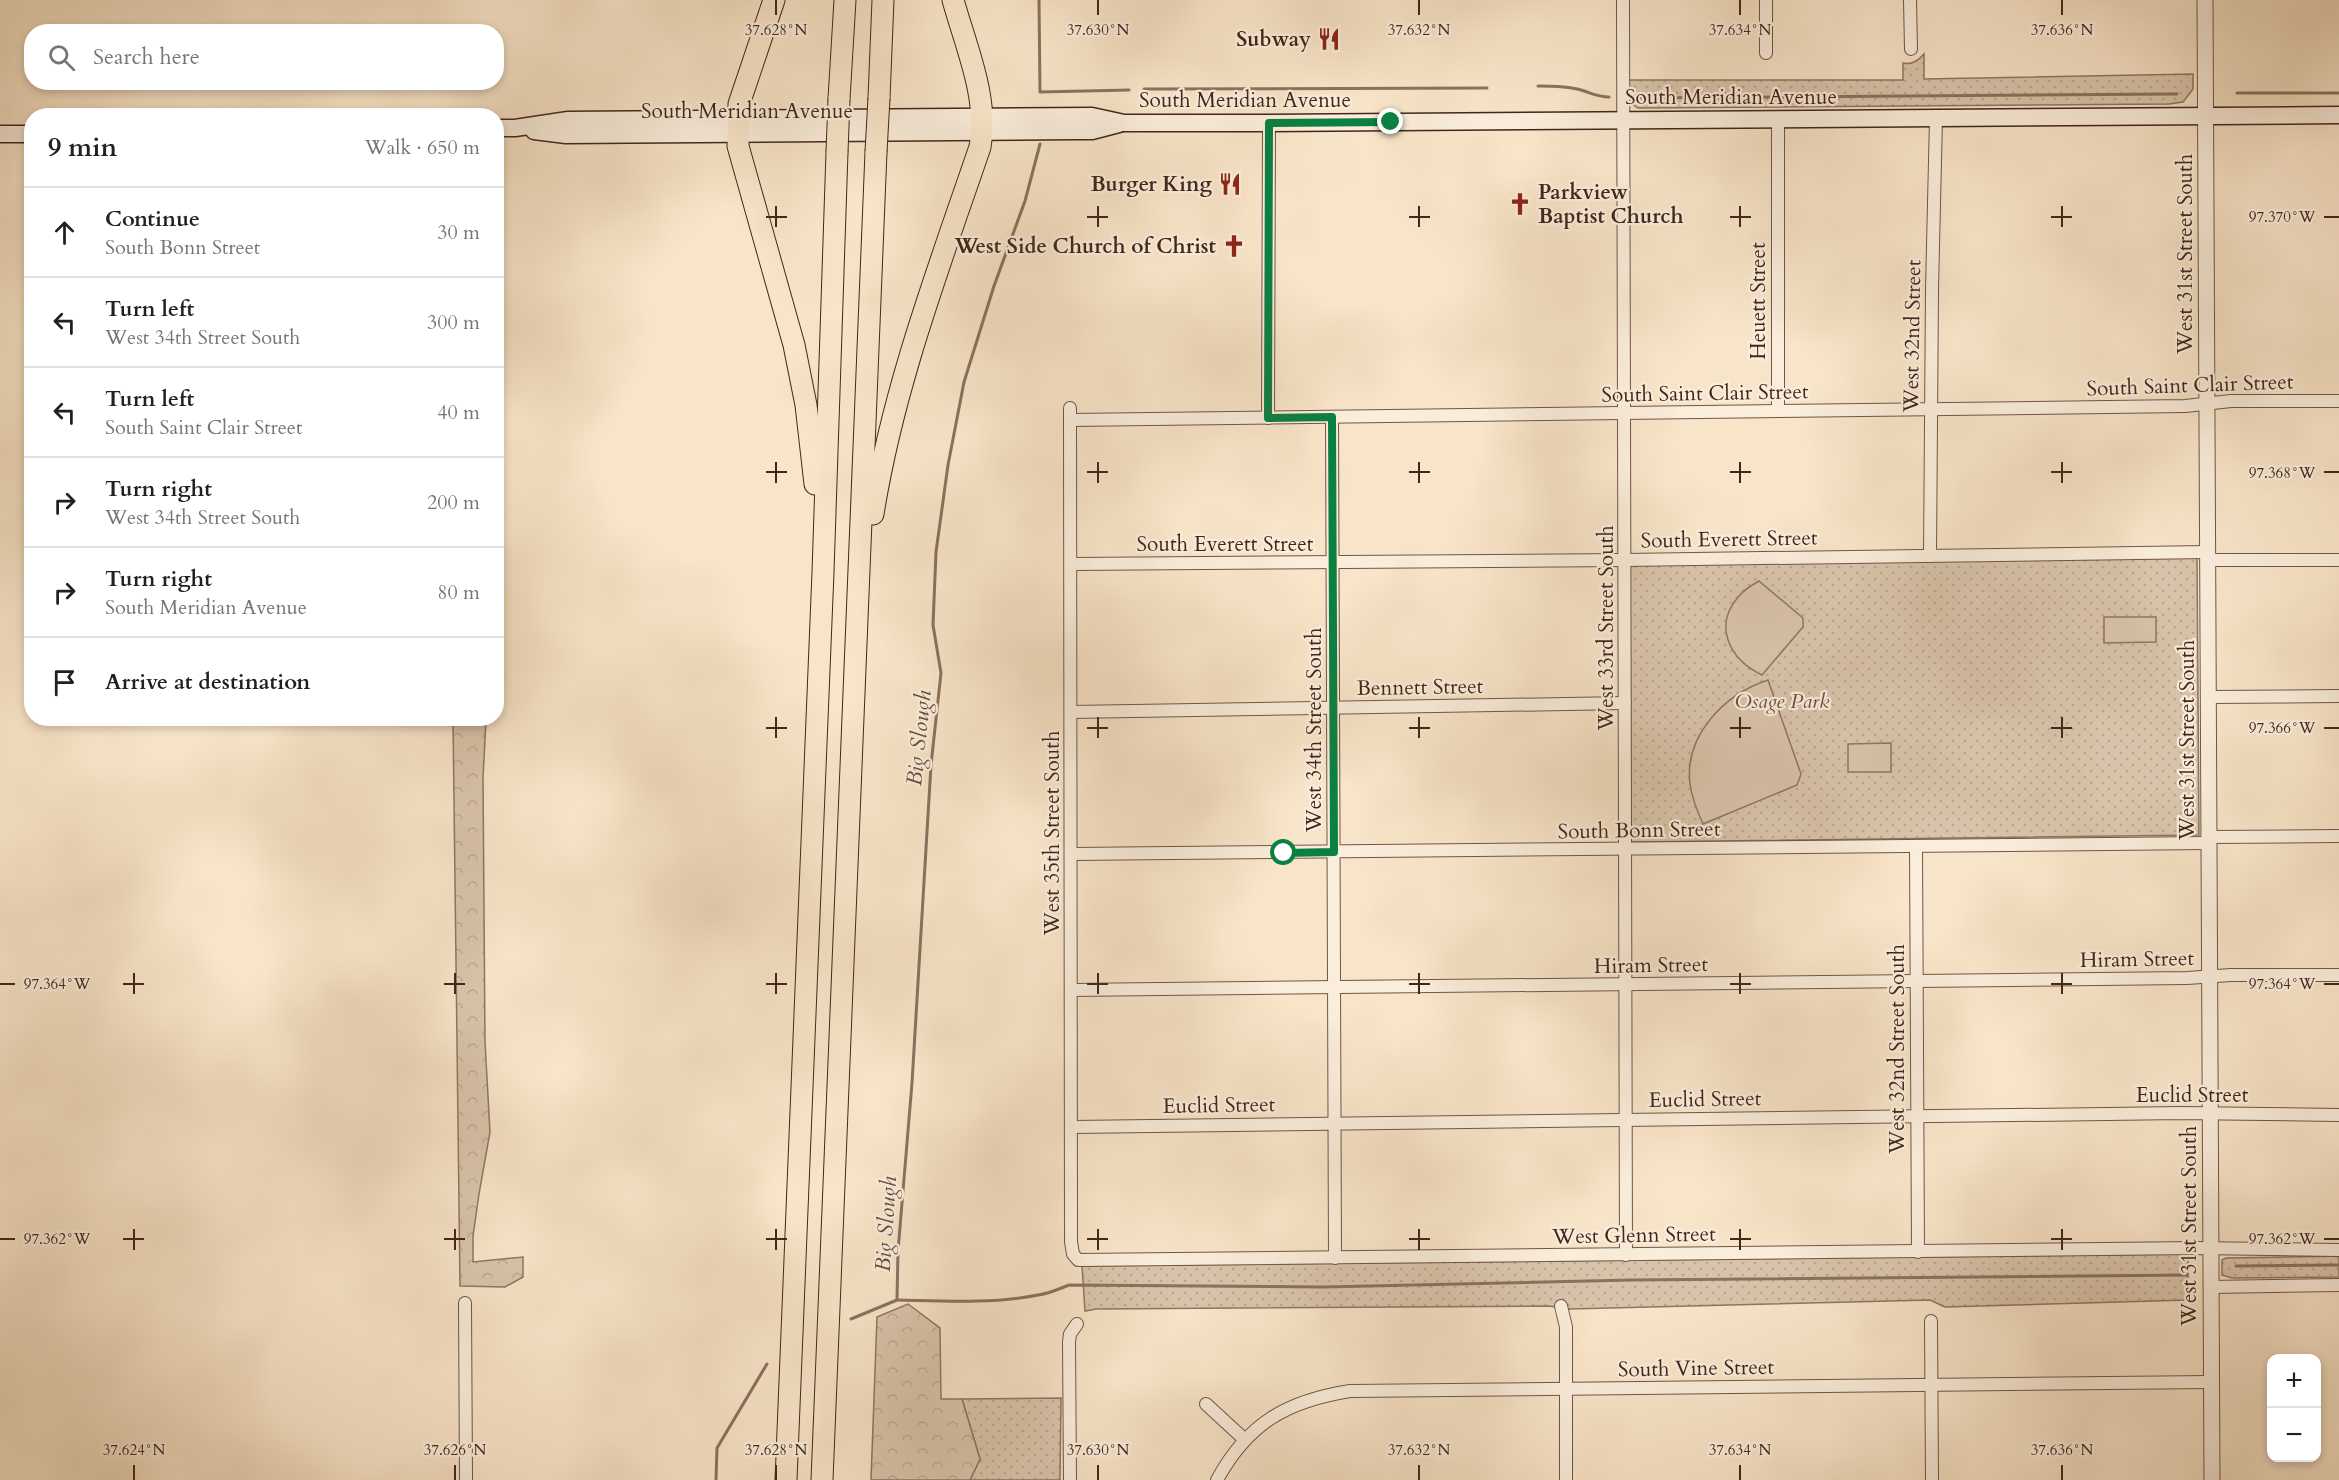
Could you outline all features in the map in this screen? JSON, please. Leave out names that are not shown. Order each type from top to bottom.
[{"type":"highway","points":[[774,0],[740,104],[738,147],[794,345],[806,405],[823,572]]},
{"type":"highway","points":[[786,1480],[823,572],[839,99],[845,0]]},
{"type":"highway","points":[[822,1480],[883,0]]},
{"type":"highway","points":[[857,609],[877,488],[893,420],[926,306],[980,147],[982,124],[979,90],[953,0]]},
{"type":"main road","name":"South Meridian Avenue","points":[[504,128],[566,135],[739,126],[982,124],[1092,116],[1124,123],[1269,123],[2339,115]]},
{"type":"main road","points":[[0,134],[24,134]]},
{"type":"street","name":"West 33rd Street South","points":[[1623,0],[1626,1255]]},
{"type":"street","points":[[1766,0],[1766,53]]},
{"type":"street","points":[[1910,0],[1911,49]]},
{"type":"street","name":"West 31st Street South","points":[[2205,0],[2212,1480]]},
{"type":"street","name":"West 32nd Street","points":[[1930,556],[1930,409],[1936,118]]},
{"type":"street","name":"Heuett Street","points":[[1778,119],[1778,411]]},
{"type":"street","points":[[1268,418],[1269,123]]},
{"type":"street","name":"South Saint Clair Street","points":[[1070,414],[1268,418],[2185,406],[2231,401],[2339,401]]},
{"type":"street","name":"West 35th Street South","points":[[1070,414],[1072,1249],[1075,1257]]},
{"type":"street","name":"West 34th Street South","points":[[1332,417],[1335,1258]]},
{"type":"street","name":"South Everett Street","points":[[1071,564],[1930,556],[2207,556],[2339,560]]},
{"type":"street","points":[[2207,697],[2339,696]]},
{"type":"street","name":"Bennett Street","points":[[1071,712],[1625,703]]},
{"type":"street","name":"South Bonn Street","points":[[1071,854],[1916,846],[2339,836]]},
{"type":"street","name":"West 32nd Street South","points":[[1916,846],[1918,1252]]},
{"type":"street","name":"Hiram Street","points":[[1071,990],[2339,975]]},
{"type":"street","name":"Euclid Street","points":[[1072,1127],[1917,1116],[2339,1115]]},
{"type":"street","name":"West Glenn Street","points":[[1075,1257],[1082,1261],[2339,1250]]},
{"type":"street","points":[[2210,1287],[2339,1285]]},
{"type":"street","points":[[465,1303],[466,1480]]},
{"type":"street","points":[[1561,1306],[1566,1327],[1566,1480]]},
{"type":"street","points":[[1931,1321],[1932,1480]]},
{"type":"street","points":[[1070,1480],[1069,1342],[1070,1334],[1077,1324]]},
{"type":"street","name":"South Vine Street","points":[[1217,1480],[1244,1439],[1265,1420],[1287,1408],[1317,1397],[1350,1391],[2211,1382]]},
{"type":"street","points":[[1206,1404],[1244,1439]]},
{"type":"green space","points":[[1924,54],[1924,79],[2193,74],[2193,89],[2183,102],[2169,104],[1638,108],[1629,102],[1629,80],[1903,80],[1903,63],[1914,62]]},
{"type":"green space","name":"Osage Park","points":[[2197,558],[2199,835],[1631,842],[1630,564]]},
{"type":"green space","points":[[1759,581],[1803,618],[1803,627],[1762,675],[1750,668],[1733,651],[1726,629],[1727,618],[1732,606],[1744,591]]},
{"type":"green space","points":[[2104,617],[2156,617],[2156,642],[2104,643]]},
{"type":"green space","points":[[1768,680],[1801,774],[1797,785],[1703,824],[1690,784],[1690,766],[1701,733],[1723,706],[1752,686]]},
{"type":"green space","points":[[453,726],[486,726],[483,778],[485,1042],[490,1132],[473,1236],[473,1262],[523,1257],[523,1277],[505,1287],[460,1286]]},
{"type":"green space","points":[[1891,743],[1891,772],[1848,772],[1848,744]]},
{"type":"green space","points":[[2188,1254],[2188,1300],[1945,1307],[1930,1300],[1569,1309],[1549,1306],[1096,1309],[1085,1311],[1082,1266]]},
{"type":"green space","points":[[2339,1256],[2339,1277],[2232,1278],[2222,1275],[2222,1260],[2226,1258]]},
{"type":"green space","points":[[908,1304],[940,1328],[941,1399],[962,1399],[980,1459],[970,1480],[871,1480],[877,1317]]},
{"type":"green space","points":[[1061,1398],[1060,1480],[970,1480],[980,1459],[962,1399]]},
{"type":"waterway","name":"Big Slough","points":[[1039,0],[1040,92],[1129,90]]},
{"type":"waterway","points":[[1538,86],[1570,88],[1609,97]]},
{"type":"waterway","points":[[1144,89],[1487,88]]},
{"type":"waterway","points":[[2237,93],[2339,93]]},
{"type":"waterway","points":[[1631,98],[2177,94]]},
{"type":"waterway","name":"Big Slough","points":[[851,1319],[897,1300],[898,1251],[912,1083],[931,765],[941,673],[933,625],[936,552],[948,465],[964,382],[994,286],[1025,201],[1040,144]]},
{"type":"waterway","points":[[2236,1266],[2339,1265]]},
{"type":"waterway","points":[[897,1300],[1003,1300],[1042,1294],[1069,1285],[1324,1287],[1631,1280],[2187,1275]]},
{"type":"waterway","name":"Big Slough","points":[[716,1480],[717,1448],[767,1364]]},
{"type":"place","name":"Subway","points":[[1329,39]]},
{"type":"place","name":"Burger King","points":[[1230,184]]},
{"type":"place","name":"Parkview Baptist Church","points":[[1520,204]]},
{"type":"place","name":"West Side Church of Christ","points":[[1234,246]]},
{"type":"route","points":[[1284,853],[1334,852],[1332,417],[1268,418],[1269,123],[1391,122]]}]
